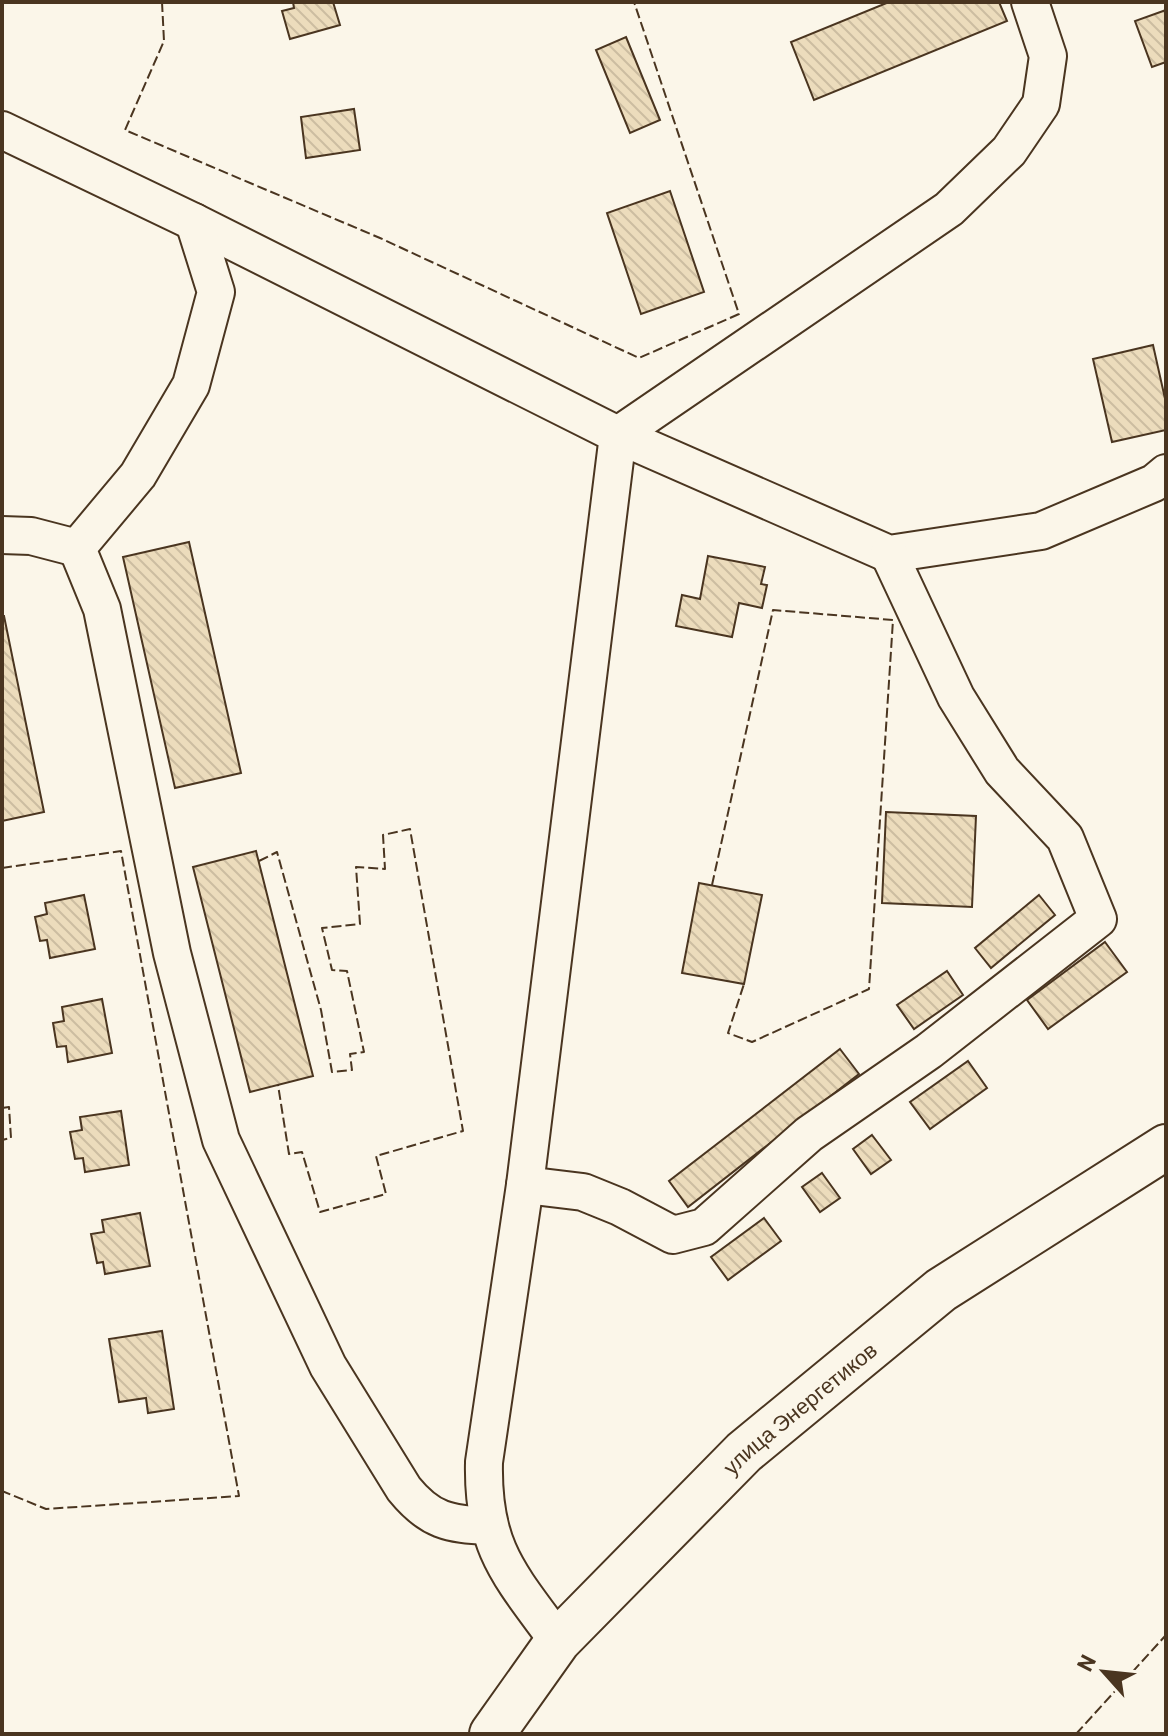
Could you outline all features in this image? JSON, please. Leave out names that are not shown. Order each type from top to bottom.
[{"type":"main road","name":"улица Энергетиков","points":[[492,1734],[558,1641],[744,1452],[941,1290],[1166,1147]]},
{"type":"street","points":[[558,1641],[501,1562],[488,1526],[483,1495],[484,1462],[525,1185],[618,435],[949,209],[1009,151],[1041,104],[1048,56],[1030,2]]},
{"type":"street","points":[[2,130],[194,222],[618,435],[889,554],[1041,531],[1154,483],[1166,473]]},
{"type":"street","points":[[77,548],[138,475],[191,385],[216,292],[194,222]]},
{"type":"street","points":[[2,535],[31,536],[77,548]]},
{"type":"street","points":[[77,548],[102,609],[172,953],[221,1140],[328,1366],[404,1489],[418,1506],[439,1520],[488,1526]]},
{"type":"street","points":[[525,1185],[583,1192],[620,1207],[673,1235],[704,1227],[809,1134],[929,1051],[1098,919],[1065,838],[1002,771],[956,697],[889,554]]},
{"type":"building","points":[[293,2],[333,2],[340,25],[290,39],[282,11],[294,8]]},
{"type":"building","points":[[889,2],[999,2],[1007,21],[814,100],[791,42]]},
{"type":"building","points":[[1166,10],[1166,62],[1152,67],[1135,21]]},
{"type":"building","points":[[626,37],[660,120],[630,133],[596,50]]},
{"type":"building","points":[[354,109],[360,150],[306,158],[301,117]]},
{"type":"building","points":[[670,191],[704,292],[641,314],[607,213]]},
{"type":"building","points":[[1153,345],[1166,403],[1166,430],[1112,442],[1093,359]]},
{"type":"building","points":[[189,542],[241,773],[175,788],[123,557]]},
{"type":"building","points":[[708,556],[765,567],[761,584],[767,585],[762,608],[739,603],[732,637],[676,626],[682,595],[700,599]]},
{"type":"building","points":[[2,616],[44,812],[2,821]]},
{"type":"building","points":[[886,812],[976,816],[972,907],[882,903]]},
{"type":"building","points":[[256,851],[313,1076],[250,1092],[193,867]]},
{"type":"building","points":[[699,883],[762,895],[744,984],[682,973]]},
{"type":"building","points":[[84,895],[95,949],[50,958],[47,940],[40,941],[35,917],[47,914],[45,903]]},
{"type":"building","points":[[1039,895],[1055,915],[991,968],[975,948]]},
{"type":"building","points":[[1105,942],[1127,972],[1048,1029],[1027,1000]]},
{"type":"building","points":[[947,971],[963,995],[914,1029],[897,1005]]},
{"type":"building","points":[[102,999],[112,1053],[68,1062],[66,1046],[57,1047],[53,1023],[64,1021],[62,1007]]},
{"type":"building","points":[[840,1049],[859,1074],[688,1207],[669,1181]]},
{"type":"building","points":[[968,1061],[987,1088],[930,1129],[910,1102]]},
{"type":"building","points":[[121,1111],[129,1165],[85,1172],[83,1158],[75,1159],[70,1132],[82,1130],[80,1117]]},
{"type":"building","points":[[872,1135],[891,1160],[871,1174],[853,1149]]},
{"type":"building","points":[[822,1173],[840,1198],[820,1212],[802,1187]]},
{"type":"building","points":[[140,1213],[150,1266],[105,1274],[103,1262],[97,1263],[91,1234],[104,1232],[102,1220]]},
{"type":"building","points":[[764,1218],[781,1241],[728,1280],[711,1257]]},
{"type":"building","points":[[162,1331],[174,1409],[148,1413],[146,1398],[119,1402],[109,1339]]},
{"type":"fence","points":[[162,2],[164,41],[125,130],[380,238],[639,358],[739,314],[634,2]]},
{"type":"fence","points":[[712,885],[773,610],[893,620],[869,989],[752,1042],[728,1033],[744,984]]},
{"type":"fence","points":[[259,861],[277,852],[321,1010],[332,1072],[352,1070],[350,1054],[364,1052],[347,971],[332,970],[322,928],[360,924],[356,867],[385,869],[383,835],[410,829],[463,1131],[376,1156],[386,1194],[320,1212],[302,1152],[289,1154],[278,1085]]},
{"type":"fence","points":[[2,868],[121,851],[239,1496],[46,1509],[2,1491]]},
{"type":"fence","points":[[2,1108],[9,1107],[11,1138],[2,1140]]},
{"type":"fence","points":[[1076,1734],[1166,1635]]}]
